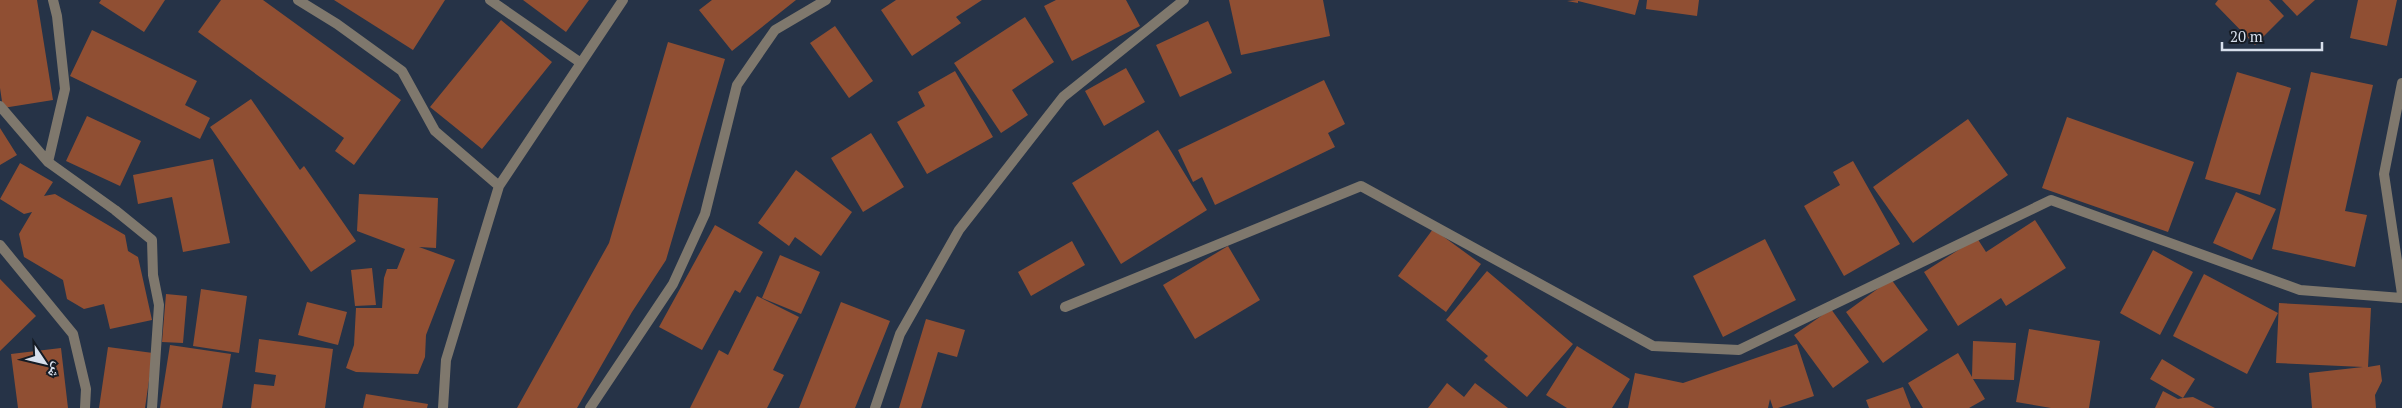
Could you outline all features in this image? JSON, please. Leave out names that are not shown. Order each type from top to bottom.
[{"type":"street","points":[[48,162],[65,89],[57,16],[53,0]]},
{"type":"street","points":[[298,0],[337,24],[402,71],[435,131],[499,186]]},
{"type":"street","points":[[490,0],[581,63]]},
{"type":"street","points":[[443,408],[446,360],[499,186],[623,0]]},
{"type":"street","points":[[590,408],[673,284],[705,214],[737,85],[775,30],[826,0]]},
{"type":"street","points":[[875,408],[900,334],[959,230],[1063,97],[1184,0]]},
{"type":"street","points":[[1065,307],[1361,186],[1652,346],[1739,350],[2051,200],[2300,290],[2402,296],[2384,174],[2402,83]]},
{"type":"street","points":[[0,106],[48,162],[115,210],[152,240],[153,275],[159,305],[152,408]]},
{"type":"street","points":[[2,252],[73,334],[86,389],[85,408]]},
{"type":"building","points":[[0,0],[37,0],[53,100],[3,108],[0,88]]},
{"type":"building","points":[[101,0],[165,0],[144,32],[99,3]]},
{"type":"building","points":[[221,0],[263,0],[401,100],[354,165],[335,151],[344,138],[198,32]]},
{"type":"building","points":[[334,0],[445,0],[413,50]]},
{"type":"building","points":[[523,0],[589,0],[566,32]]},
{"type":"building","points":[[712,0],[796,0],[732,51],[699,10]]},
{"type":"building","points":[[896,0],[982,0],[956,17],[961,23],[912,56],[881,10]]},
{"type":"building","points":[[1056,0],[1126,0],[1140,26],[1072,61],[1044,6]]},
{"type":"building","points":[[1229,0],[1323,0],[1330,36],[1241,55]]},
{"type":"building","points":[[1639,0],[1635,15],[1578,1],[1578,3],[1567,1]]},
{"type":"building","points":[[1647,0],[1699,0],[1697,16],[1646,9]]},
{"type":"building","points":[[2218,0],[2269,0],[2284,16],[2255,45],[2215,4]]},
{"type":"building","points":[[2282,0],[2315,0],[2297,16]]},
{"type":"building","points":[[2358,0],[2397,0],[2387,46],[2350,38]]},
{"type":"building","points":[[1025,17],[1054,62],[1012,90],[1028,115],[1001,133],[954,63]]},
{"type":"building","points":[[501,20],[552,62],[482,149],[430,107]]},
{"type":"building","points":[[1208,21],[1232,73],[1180,97],[1156,45]]},
{"type":"building","points":[[835,26],[873,81],[849,98],[810,43]]},
{"type":"building","points":[[92,30],[197,81],[185,105],[210,118],[200,139],[70,76]]},
{"type":"building","points":[[668,42],[725,59],[666,260],[632,312],[577,408],[517,408],[609,243]]},
{"type":"building","points":[[1126,68],[1145,102],[1104,126],[1085,91]]},
{"type":"building","points":[[955,71],[993,137],[927,174],[897,122],[925,106],[918,92]]},
{"type":"building","points":[[2237,72],[2291,88],[2260,195],[2205,179]]},
{"type":"building","points":[[2311,72],[2373,85],[2345,211],[2367,215],[2355,267],[2272,249]]},
{"type":"building","points":[[1324,80],[1345,124],[1328,133],[1335,147],[1215,205],[1202,177],[1193,182],[1178,150]]},
{"type":"building","points":[[251,99],[300,170],[304,166],[356,241],[311,272],[210,127]]},
{"type":"building","points":[[87,116],[141,141],[120,186],[66,161]]},
{"type":"building","points":[[2067,117],[2194,162],[2168,232],[2042,188]]},
{"type":"building","points":[[1968,119],[2008,175],[1913,243],[1873,187]]},
{"type":"building","points":[[0,128],[17,155],[0,165]]},
{"type":"building","points":[[1158,130],[1207,210],[1121,264],[1072,183]]},
{"type":"building","points":[[871,133],[904,187],[863,212],[831,158]]},
{"type":"building","points":[[213,159],[230,243],[183,252],[172,197],[138,204],[133,175]]},
{"type":"building","points":[[1853,161],[1900,244],[1844,276],[1804,206],[1840,185],[1833,172]]},
{"type":"building","points":[[20,163],[53,182],[44,196],[55,194],[125,235],[128,251],[138,257],[152,320],[110,329],[104,304],[84,309],[67,299],[63,280],[24,257],[19,234],[32,212],[24,214],[0,199]]},
{"type":"building","points":[[796,170],[852,212],[821,256],[795,237],[789,246],[758,223]]},
{"type":"building","points":[[2236,192],[2276,209],[2252,260],[2213,243]]},
{"type":"building","points":[[359,194],[438,198],[436,248],[419,247],[455,260],[426,335],[425,357],[418,374],[356,372],[346,368],[354,345],[356,308],[382,308],[384,278],[387,269],[397,269],[405,249],[357,231]]},
{"type":"building","points":[[2035,220],[2066,268],[2006,306],[2001,298],[1958,326],[1924,272],[1977,238],[1986,252]]},
{"type":"building","points":[[715,225],[763,252],[740,293],[735,290],[702,350],[659,327]]},
{"type":"building","points":[[1433,229],[1481,264],[1446,312],[1398,276]]},
{"type":"building","points":[[1765,239],[1796,300],[1723,337],[1693,276]]},
{"type":"building","points":[[1072,241],[1085,265],[1031,296],[1018,272]]},
{"type":"building","points":[[1228,246],[1260,300],[1195,339],[1163,285]]},
{"type":"building","points":[[2153,250],[2193,272],[2160,335],[2120,313]]},
{"type":"building","points":[[780,255],[820,272],[801,314],[762,298]]},
{"type":"building","points":[[372,268],[376,305],[355,306],[351,270]]},
{"type":"building","points":[[1487,271],[1573,344],[1527,397],[1484,360],[1488,356],[1446,320]]},
{"type":"building","points":[[2204,274],[2278,313],[2247,374],[2173,336]]},
{"type":"building","points":[[0,279],[36,316],[0,351]]},
{"type":"building","points":[[1891,279],[1928,330],[1883,363],[1846,312]]},
{"type":"building","points":[[201,289],[247,296],[239,353],[193,346]]},
{"type":"building","points":[[166,294],[187,296],[183,343],[162,342]]},
{"type":"building","points":[[757,296],[799,317],[773,370],[784,375],[767,408],[690,408],[719,350],[728,355]]},
{"type":"building","points":[[307,302],[347,312],[338,345],[298,335]]},
{"type":"building","points":[[841,302],[890,321],[855,408],[799,408]]},
{"type":"building","points":[[2279,303],[2371,308],[2368,367],[2380,365],[2382,381],[2375,395],[2376,408],[2312,408],[2309,373],[2363,367],[2276,363]]},
{"type":"building","points":[[1831,309],[1869,362],[1833,388],[1794,335]]},
{"type":"building","points":[[926,319],[965,330],[957,357],[938,352],[921,408],[899,408]]},
{"type":"building","points":[[2029,329],[2100,341],[2089,408],[2051,408],[2016,402]]},
{"type":"building","points":[[259,339],[333,349],[325,408],[251,408],[254,384],[274,386],[276,375],[255,372]]},
{"type":"building","points":[[1973,341],[2016,343],[2014,380],[1973,379],[1985,399],[1969,408],[1923,408],[1908,383],[1958,353],[1972,377]]},
{"type":"building","points":[[1797,344],[1814,396],[1778,408],[1773,408],[1770,399],[1768,408],[1628,408],[1635,373],[1683,383]]},
{"type":"building","points":[[170,345],[231,354],[222,408],[160,408]]},
{"type":"building","points":[[1577,346],[1630,379],[1612,408],[1567,408],[1546,395]]},
{"type":"building","points":[[108,347],[153,353],[145,408],[99,408]]},
{"type":"building","points":[[61,348],[68,408],[18,408],[11,354]]},
{"type":"building","points":[[2162,359],[2195,379],[2183,398],[2150,379]]},
{"type":"building","points":[[1447,383],[1464,397],[1475,383],[1508,408],[1428,408]]},
{"type":"building","points":[[1903,387],[1911,408],[1869,408],[1866,400]]},
{"type":"building","points":[[2163,391],[2178,399],[2193,397],[2215,408],[2155,408]]},
{"type":"building","points":[[366,394],[428,404],[427,408],[363,408]]}]
